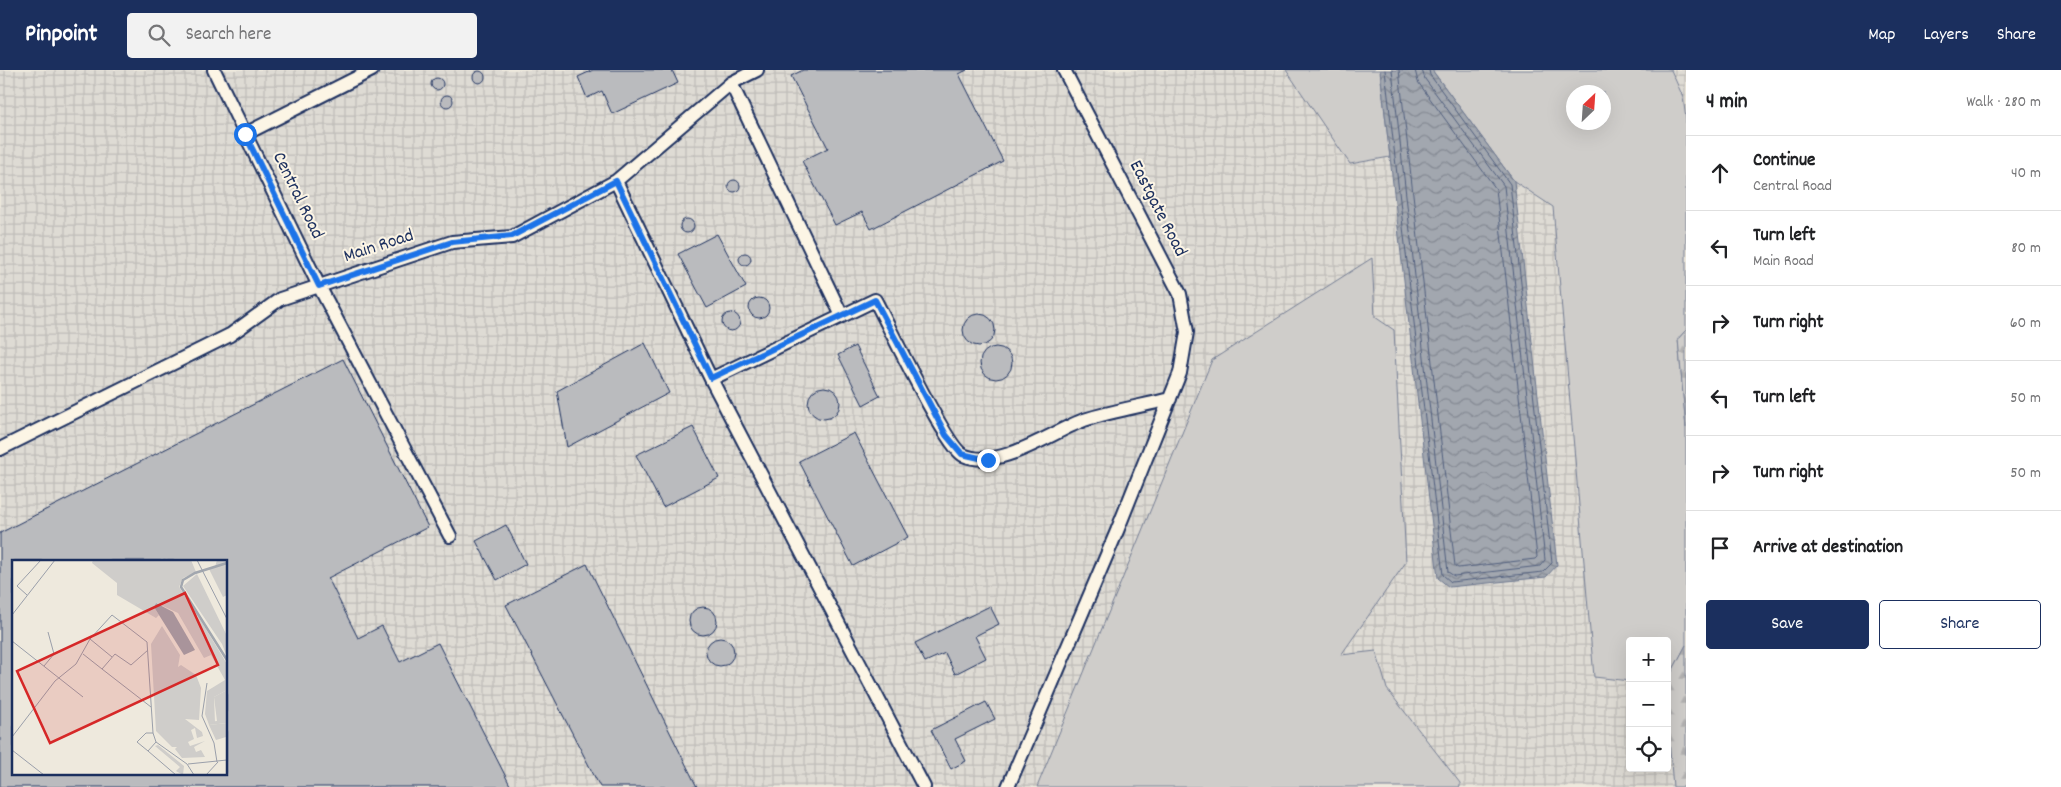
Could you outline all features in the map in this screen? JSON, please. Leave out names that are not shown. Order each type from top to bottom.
[{"type":"lane","name":"Central Road","points":[[214,70],[319,286],[450,536]]},
{"type":"lane","points":[[245,134],[372,70]]},
{"type":"lane","name":"Main Road","points":[[0,449],[230,335],[280,299],[452,242],[512,236],[616,181],[731,83],[757,70]]},
{"type":"lane","name":"Eastgate Road","points":[[1008,787],[1117,530],[1170,399],[1180,373],[1187,332],[1180,294],[1064,70]]},
{"type":"lane","points":[[731,83],[842,316]]},
{"type":"lane","points":[[616,181],[711,378],[924,787]]},
{"type":"lane","points":[[711,378],[875,300],[946,435],[962,454],[988,460],[1039,443],[1084,420],[1170,399]]},
{"type":"shaded area","points":[[0,70],[1686,70],[1686,787],[0,787]]},
{"type":"green space","points":[[1286,70],[1380,70],[1390,157],[1350,164]]},
{"type":"green space","points":[[1432,70],[1671,70],[1683,97],[1686,119],[1686,330],[1678,339],[1686,428],[1686,645],[1671,673],[1671,637],[1626,637],[1626,681],[1594,677],[1553,207],[1514,181]]},
{"type":"green space","points":[[1372,258],[1375,317],[1394,330],[1406,562],[1341,655],[1376,651],[1387,689],[1460,783],[1460,787],[1037,787],[1212,360]]},
{"type":"green space","points":[[1686,330],[1686,428],[1678,339]]},
{"type":"green space","points":[[1686,645],[1686,787],[1673,787],[1671,763],[1671,673]]},
{"type":"water","points":[[1380,70],[1432,70],[1514,181],[1557,565],[1546,577],[1449,587],[1438,578]]},
{"type":"building","points":[[593,70],[672,70],[678,83],[612,114],[602,91],[587,98],[578,77]]},
{"type":"building","points":[[803,70],[967,70],[959,74],[1003,161],[871,229],[862,212],[835,225],[802,161],[828,148],[791,76]]},
{"type":"building","points":[[479,71],[485,77],[479,83],[473,77]]},
{"type":"building","points":[[437,78],[443,84],[437,90],[431,84]]},
{"type":"building","points":[[447,95],[453,101],[447,107],[441,101]]},
{"type":"building","points":[[734,180],[740,186],[734,192],[728,186]]},
{"type":"building","points":[[684,219],[690,219],[694,226],[690,233],[684,233],[680,229],[680,223]]},
{"type":"building","points":[[717,234],[746,287],[707,308],[678,254]]},
{"type":"building","points":[[745,253],[751,259],[745,265],[739,259]]},
{"type":"building","points":[[755,298],[763,298],[769,304],[769,312],[763,318],[755,318],[749,312],[749,304]]},
{"type":"building","points":[[727,313],[735,313],[740,318],[738,329],[727,331],[722,326],[722,318]]},
{"type":"building","points":[[979,314],[985,315],[990,319],[994,324],[994,336],[990,341],[985,345],[979,346],[973,345],[968,341],[964,336],[963,330],[964,324],[968,319],[973,315]]},
{"type":"building","points":[[645,343],[669,393],[567,447],[557,391]]},
{"type":"building","points":[[855,346],[880,396],[863,405],[838,355]]},
{"type":"building","points":[[996,347],[1008,351],[1012,363],[1008,375],[996,379],[984,375],[980,363],[984,351]]},
{"type":"building","points":[[343,359],[428,527],[328,578],[358,638],[382,626],[400,662],[438,643],[511,787],[0,787],[0,533]]},
{"type":"building","points":[[824,387],[830,388],[835,392],[839,397],[839,409],[835,414],[830,418],[824,419],[818,418],[813,414],[809,409],[808,403],[809,397],[813,392],[818,388]]},
{"type":"building","points":[[693,427],[719,478],[663,507],[636,455]]},
{"type":"building","points":[[854,433],[908,537],[853,566],[799,461]]},
{"type":"building","points":[[506,525],[526,564],[497,580],[476,541]]},
{"type":"building","points":[[587,564],[697,787],[600,787],[506,605]]},
{"type":"building","points":[[990,606],[999,624],[975,636],[986,658],[955,674],[945,653],[925,662],[915,643]]},
{"type":"building","points":[[703,607],[713,611],[717,621],[713,631],[703,635],[693,631],[689,621],[693,611]]},
{"type":"building","points":[[720,638],[730,642],[734,652],[730,662],[720,666],[710,662],[706,652],[710,642]]},
{"type":"building","points":[[986,702],[995,719],[955,739],[966,761],[951,769],[931,730]]},
{"type":"route","points":[[245,134],[319,286],[452,242],[512,236],[616,181],[711,378],[875,300],[946,435],[962,454],[988,460]]}]
